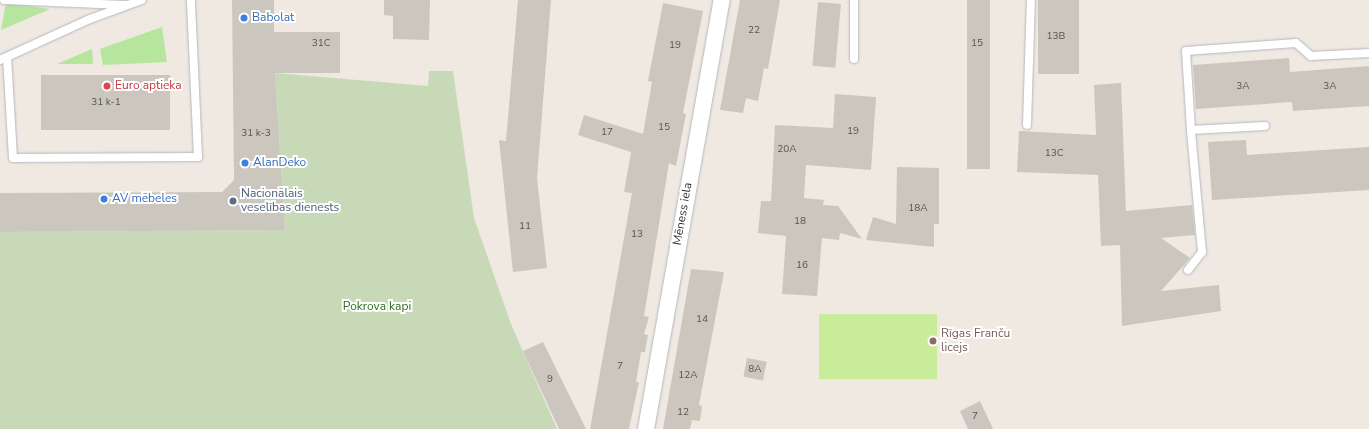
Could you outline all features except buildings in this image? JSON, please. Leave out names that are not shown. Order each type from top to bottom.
[{"type":"street","name":"Mēness iela","points":[[646,429],[722,0]]},
{"type":"lane","points":[[4,0],[130,5]]},
{"type":"lane","points":[[142,0],[90,19],[4,59],[13,158],[198,157],[192,0]]},
{"type":"lane","points":[[854,0],[854,59]]},
{"type":"lane","points":[[1027,124],[1031,0]]},
{"type":"lane","points":[[1188,270],[1202,252],[1191,130],[1186,51],[1296,43],[1311,56],[1369,53]]},
{"type":"lane","points":[[1191,130],[1265,126]]},
{"type":"green space","points":[[6,3],[50,9],[1,30]]},
{"type":"green space","points":[[162,27],[167,62],[103,65],[100,49]]},
{"type":"green space","points":[[92,49],[93,64],[57,64]]},
{"type":"green space","name":"Pokrova kapi","points":[[429,71],[453,71],[474,218],[511,324],[557,429],[0,429],[0,232],[285,230],[275,73],[428,86]]},
{"type":"green space","points":[[819,314],[937,314],[937,379],[819,379]]},
{"type":"place","name":"Babolat","points":[[244,18]]},
{"type":"place","name":"Euro aptieka","points":[[107,86]]},
{"type":"place","name":"AlanDeko","points":[[245,163]]},
{"type":"place","name":"AV mēbeles","points":[[104,199]]},
{"type":"place","name":"Nacionālais veselības dienests","points":[[233,201]]},
{"type":"place","name":"Rīgas Franču licejs","points":[[933,341]]}]
